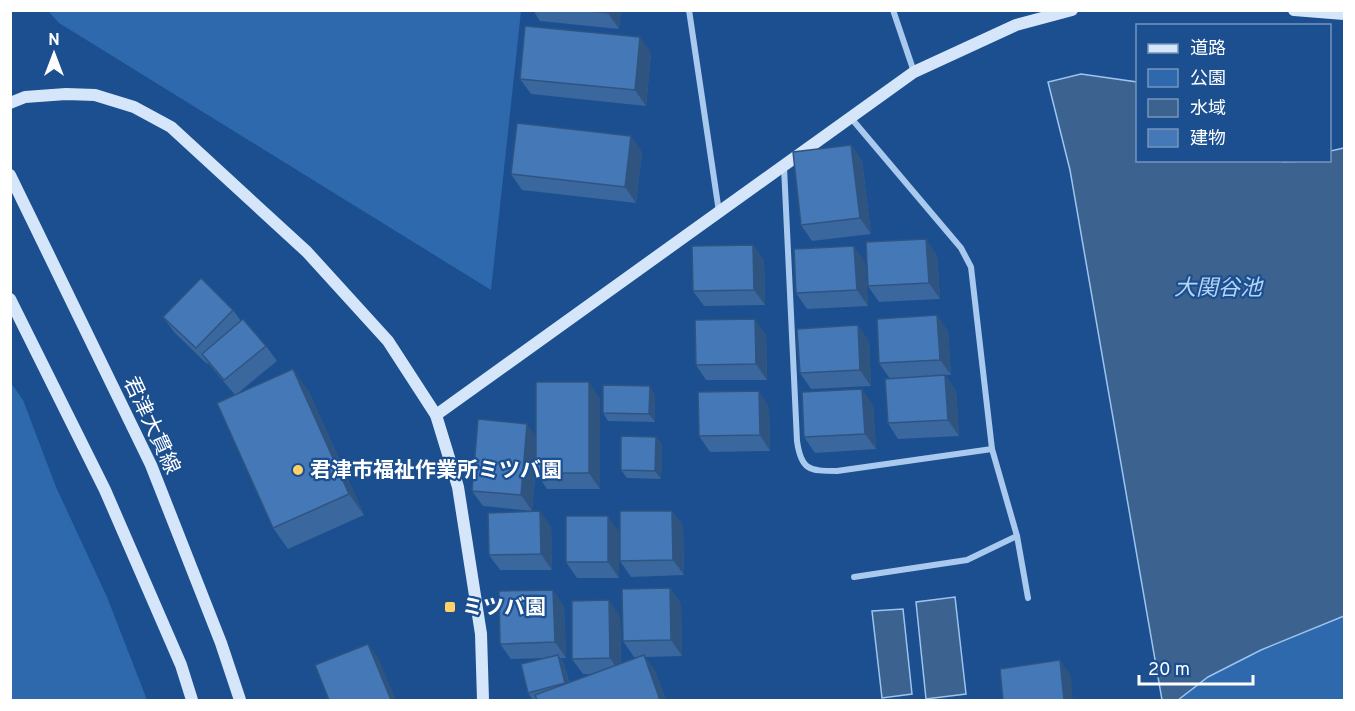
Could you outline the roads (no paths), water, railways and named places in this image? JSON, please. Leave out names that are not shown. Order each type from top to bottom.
[{"type":"street","points":[[689,10],[719,213]]},
{"type":"street","points":[[893,10],[915,72]]},
{"type":"street","points":[[436,415],[915,72],[1016,25],[1072,10]]},
{"type":"street","points":[[1294,10],[1344,14]]},
{"type":"street","points":[[10,103],[25,97],[66,94],[95,96],[134,107],[171,127],[307,252],[388,341],[436,415],[458,487],[482,634],[483,700]]},
{"type":"street","points":[[851,118],[961,248],[971,267],[992,449],[1017,536],[1028,598]]},
{"type":"street","points":[[784,166],[797,441],[799,456],[805,466],[816,471],[837,471],[992,449]]},
{"type":"street","name":"君津大貫線","points":[[10,175],[151,465],[221,644],[240,700]]},
{"type":"street","points":[[10,299],[105,490],[181,665],[192,700]]},
{"type":"street","points":[[854,577],[967,560],[1017,536]]},
{"type":"water","name":"大関谷池","points":[[1081,74],[1136,82],[1136,162],[1331,162],[1331,151],[1344,148],[1344,616],[1261,650],[1208,677],[1178,700],[1162,700],[1070,170],[1048,82]]},
{"type":"water","points":[[955,597],[966,694],[926,699],[916,602]]},
{"type":"water","points":[[903,609],[912,694],[882,698],[872,611]]},
{"type":"place","name":"君津市福祉作業所ミツバ園","points":[[298,470]]},
{"type":"place","name":"ミツバ園","points":[[450,607]]}]
